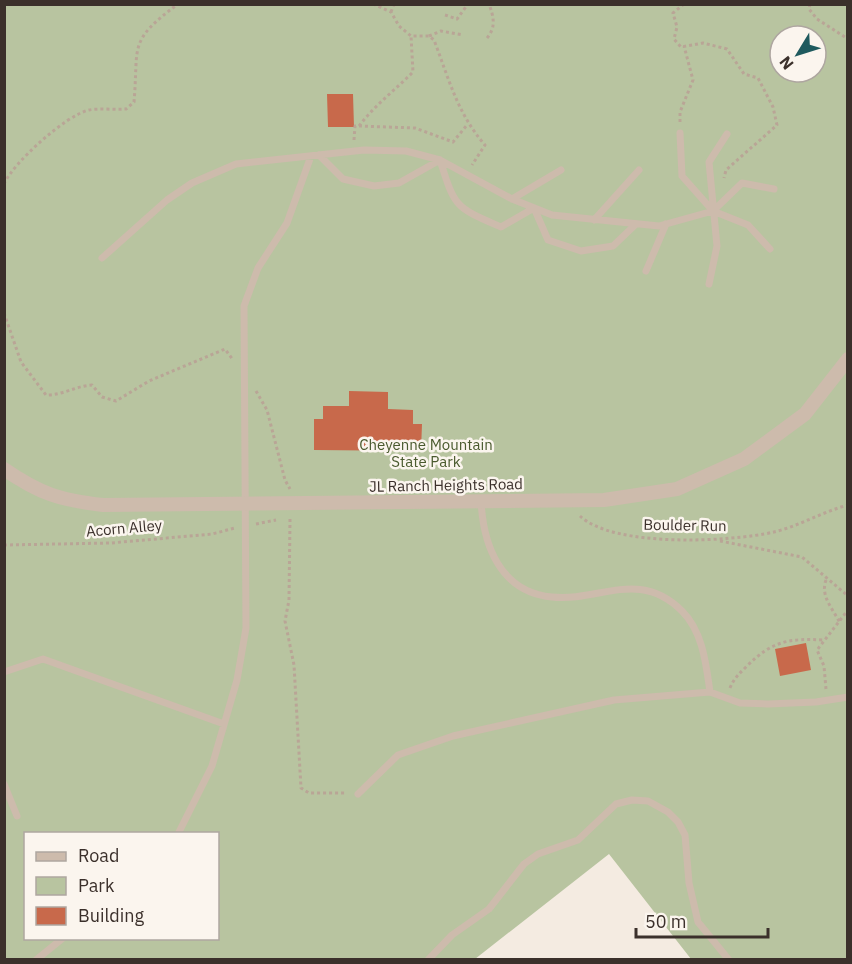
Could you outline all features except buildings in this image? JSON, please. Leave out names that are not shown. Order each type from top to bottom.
[{"type":"street","name":"JL Ranch Heights Road","points":[[4,469],[29,487],[65,501],[103,505],[604,500],[677,489],[744,459],[805,414],[848,359]]},
{"type":"lane","points":[[680,133],[682,176],[713,211],[748,225],[770,249]]},
{"type":"lane","points":[[710,284],[717,246],[709,162],[727,134]]},
{"type":"lane","points":[[102,258],[166,200],[207,176],[236,164],[315,155],[364,150],[406,151],[440,160],[512,199],[552,215],[635,225],[666,224],[713,211],[742,183],[774,189]]},
{"type":"lane","points":[[315,155],[343,179],[374,186],[399,183],[440,160]]},
{"type":"lane","points":[[179,832],[212,766],[237,680],[246,628],[244,306],[258,268],[287,223],[315,155]]},
{"type":"lane","points":[[440,160],[452,199],[466,211],[501,226],[534,208]]},
{"type":"lane","points":[[512,199],[561,170]]},
{"type":"lane","points":[[594,220],[639,170]]},
{"type":"lane","points":[[534,208],[548,240],[581,251],[613,246],[635,225]]},
{"type":"lane","points":[[646,271],[666,224]]},
{"type":"lane","points":[[481,500],[482,529],[489,550],[501,570],[533,593],[553,597],[627,589],[646,590],[682,612],[694,628],[704,651],[710,692]]},
{"type":"lane","points":[[4,672],[43,659],[224,724]]},
{"type":"lane","points":[[358,794],[398,755],[453,736],[615,700],[710,692],[740,703],[768,704],[848,697]]},
{"type":"lane","points":[[4,783],[17,816]]},
{"type":"lane","points":[[428,960],[452,935],[489,909],[524,864],[538,854],[578,840],[616,804],[632,800],[648,801],[668,812],[678,822],[685,835],[689,884],[698,922],[729,960]]},
{"type":"lane","points":[[36,960],[62,940]]},
{"type":"path","points":[[4,173],[79,114],[90,110],[126,109],[134,102],[136,46],[142,36],[178,4]]},
{"type":"path","points":[[373,4],[391,12],[399,26],[411,36],[429,36],[441,31],[463,35]]},
{"type":"path","points":[[391,12],[394,4]]},
{"type":"path","points":[[445,15],[457,19],[468,4]]},
{"type":"path","points":[[487,39],[493,31],[494,19],[489,4]]},
{"type":"path","points":[[684,4],[673,13],[677,27],[674,39],[681,47],[703,43],[727,49],[744,74],[758,78],[773,107],[777,125],[726,170],[723,180]]},
{"type":"path","points":[[810,4],[809,9],[817,19],[848,39]]},
{"type":"path","points":[[354,141],[355,126],[359,126],[371,110],[382,103],[413,72],[411,36]]},
{"type":"path","points":[[429,36],[434,40],[467,125],[485,145],[466,174]]},
{"type":"path","points":[[680,133],[680,112],[693,80],[684,46]]},
{"type":"path","points":[[359,126],[415,128],[453,142],[467,125]]},
{"type":"path","points":[[4,184],[9,171]]},
{"type":"path","name":"Boulder Run","points":[[564,500],[585,521],[609,531],[643,537],[716,540],[775,532],[848,505]]},
{"type":"path","name":"Acorn Alley","points":[[4,545],[111,543],[244,528],[260,522],[290,519]]},
{"type":"path","points":[[716,540],[802,557],[826,580],[848,596]]},
{"type":"path","points":[[826,580],[823,588],[825,597],[840,623]]},
{"type":"path","points":[[826,700],[824,666],[817,650],[848,610]]},
{"type":"path","points":[[726,698],[733,680],[771,645],[792,640],[824,640]]},
{"type":"green space","name":"Cheyenne Mountain State Park","points":[[5,5],[847,5],[847,959],[691,959],[609,854],[475,959],[5,960]]}]
